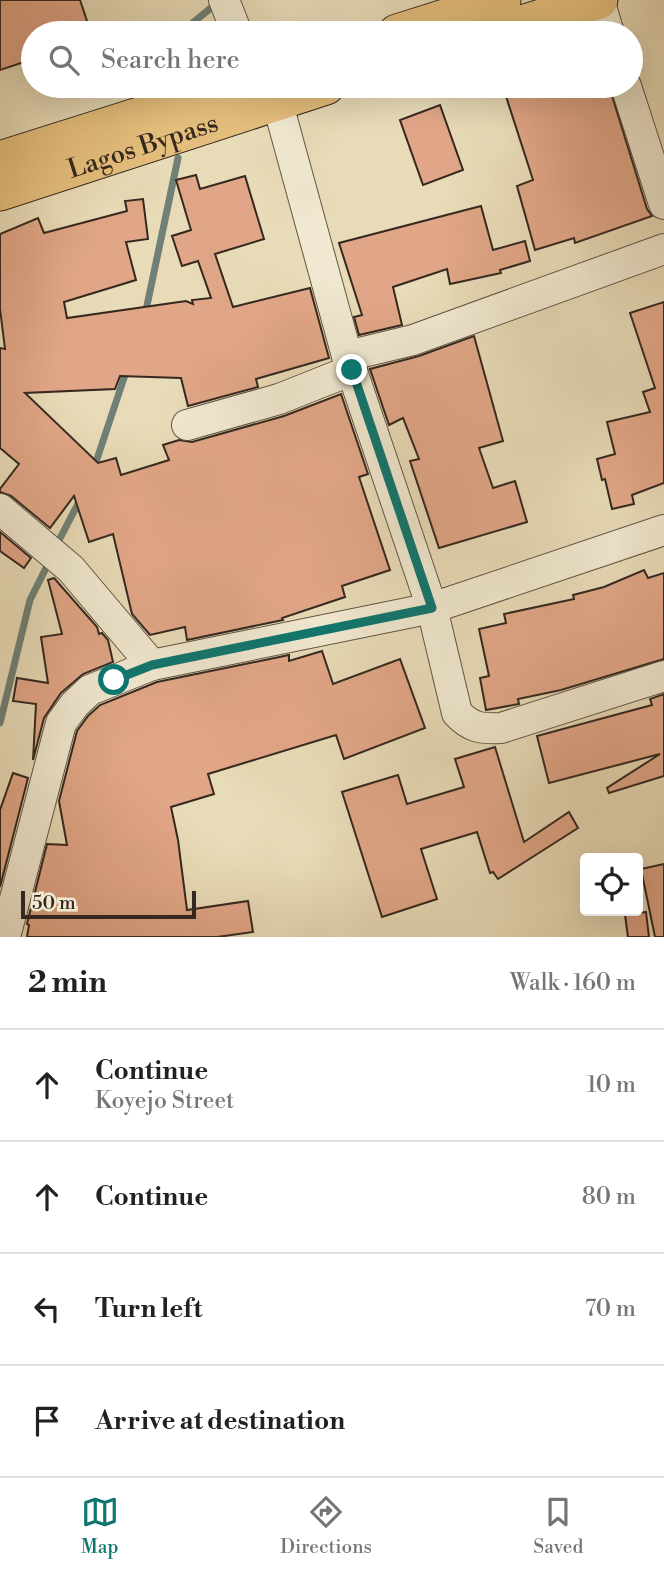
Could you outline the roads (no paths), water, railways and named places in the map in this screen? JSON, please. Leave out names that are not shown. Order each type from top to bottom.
[{"type":"main road","points":[[435,21],[502,0]]},
{"type":"main road","points":[[532,21],[599,0]]},
{"type":"main road","name":"Lagos Bypass","points":[[0,160],[196,98]]},
{"type":"main road","name":"Lagos Bypass","points":[[0,192],[286,98]]},
{"type":"street","points":[[599,0],[605,21]]},
{"type":"street","points":[[630,98],[664,204]]},
{"type":"street","points":[[276,101],[350,363],[432,608],[457,713],[466,723],[480,729],[501,728],[664,676]]},
{"type":"street","points":[[187,425],[279,399],[350,363],[664,249]]},
{"type":"street","points":[[0,509],[71,569],[152,665]]},
{"type":"street","points":[[5,937],[61,723],[90,690],[152,665],[432,608],[664,530]]},
{"type":"waterway","points":[[195,21],[218,2]]},
{"type":"waterway","points":[[145,315],[178,158]]},
{"type":"waterway","points":[[94,468],[127,369]]},
{"type":"waterway","points":[[56,546],[81,498]]},
{"type":"waterway","points":[[0,723],[30,600],[50,560]]}]
